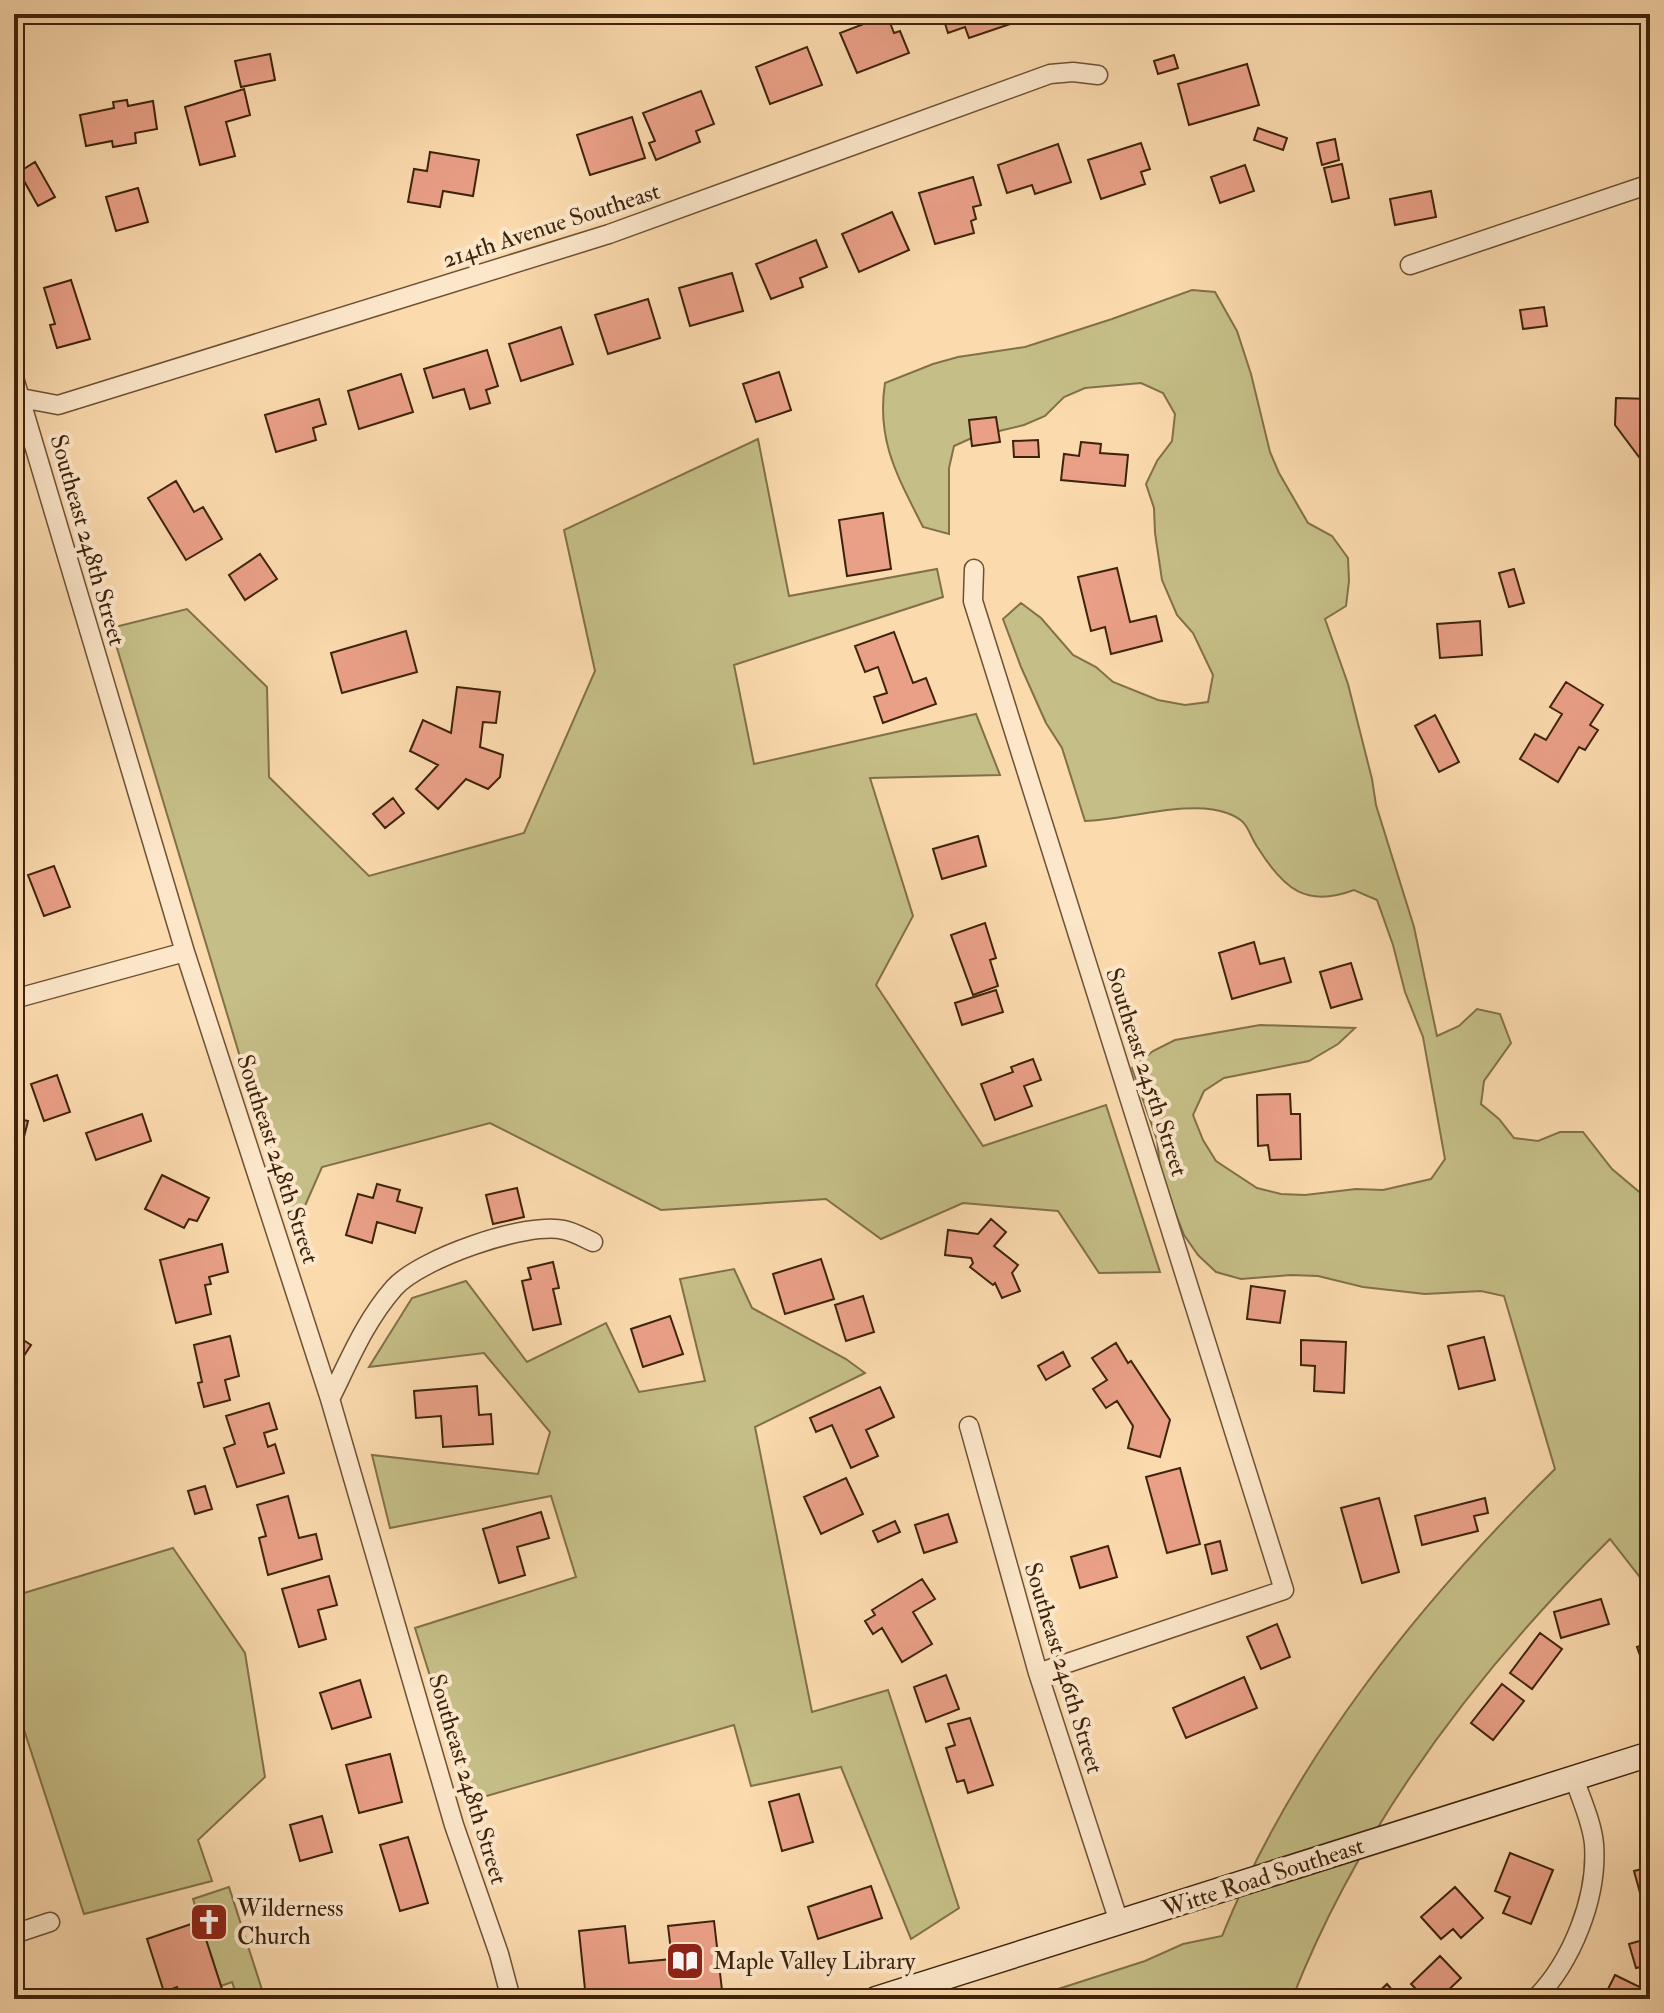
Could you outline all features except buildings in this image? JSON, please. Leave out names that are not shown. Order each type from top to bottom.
[{"type":"street","name":"214th Avenue Southeast","points":[[17,399],[58,405],[609,234],[1050,74],[1073,72],[1098,75]]},
{"type":"street","points":[[1410,265],[1650,184]]},
{"type":"street","name":"Southeast 248th Street","points":[[14,378],[17,399],[185,952],[330,1399],[454,1825],[499,1954],[511,1999]]},
{"type":"street","name":"Southeast 245th Street","points":[[974,569],[973,601],[1284,1590],[1038,1673]]},
{"type":"street","points":[[14,999],[185,952]]},
{"type":"street","points":[[330,1399],[367,1324],[396,1285],[429,1262],[480,1243],[533,1229],[564,1229],[593,1242]]},
{"type":"street","name":"Southeast 246th Street","points":[[969,1426],[1038,1673],[1119,1922]]},
{"type":"street","name":"Witte Road Southeast","points":[[876,1999],[1650,1754]]},
{"type":"street","points":[[1535,1999],[1551,1983],[1572,1951],[1594,1868],[1594,1843],[1574,1778]]},
{"type":"street","points":[[14,1934],[50,1922]]},
{"type":"street","name":"Southeast 248th Street","points":[[499,1954],[521,1999]]},
{"type":"shaded area","points":[[1192,290],[1215,292],[1237,331],[1270,452],[1279,473],[1308,523],[1332,536],[1348,558],[1346,606],[1325,619],[1348,684],[1376,805],[1414,927],[1437,1036],[1459,1026],[1477,1009],[1500,1014],[1511,1043],[1484,1081],[1481,1104],[1499,1119],[1514,1138],[1538,1141],[1560,1132],[1583,1132],[1612,1169],[1650,1201],[1650,1590],[1610,1539],[1513,1642],[1427,1753],[1388,1811],[1320,1934],[1292,1999],[1027,1999],[1145,1961],[1183,1944],[1222,1936],[1251,1870],[1285,1807],[1364,1686],[1456,1573],[1555,1469],[1504,1296],[1481,1291],[1425,1294],[1363,1287],[1318,1276],[1241,1279],[1216,1272],[1198,1255],[1184,1235],[1175,1212],[1160,1167],[1157,1140],[1132,1068],[1153,1051],[1175,1040],[1260,1025],[1355,1028],[1338,1044],[1309,1061],[1224,1078],[1204,1091],[1193,1115],[1203,1140],[1216,1161],[1257,1188],[1281,1194],[1305,1195],[1356,1189],[1383,1190],[1431,1179],[1445,1159],[1423,1037],[1405,992],[1377,900],[1354,890],[1322,897],[1298,891],[1277,874],[1244,823],[1227,813],[1212,809],[1177,809],[1085,821],[1062,748],[1046,723],[1003,619],[1021,603],[1041,618],[1073,655],[1096,667],[1113,682],[1158,700],[1185,705],[1208,702],[1213,675],[1193,633],[1177,615],[1162,580],[1154,508],[1146,484],[1157,461],[1172,441],[1175,414],[1163,393],[1141,383],[1085,388],[1064,397],[1045,416],[954,446],[949,468],[949,534],[923,527],[891,458],[884,423],[885,383],[958,357],[1025,347]]},
{"type":"shaded area","points":[[758,439],[789,596],[937,569],[943,597],[734,665],[754,764],[976,714],[1000,775],[870,778],[913,916],[876,985],[983,1146],[1106,1105],[1160,1272],[1099,1273],[1058,1211],[963,1203],[881,1239],[826,1199],[661,1210],[490,1123],[322,1167],[293,1233],[111,628],[187,609],[267,687],[269,777],[369,876],[524,833],[595,671],[564,530]]},
{"type":"shaded area","points":[[734,1269],[752,1308],[846,1359],[865,1373],[755,1427],[812,1712],[888,1690],[959,1908],[911,1939],[841,1767],[751,1786],[734,1725],[469,1801],[415,1628],[576,1577],[551,1496],[390,1528],[372,1455],[538,1474],[550,1432],[484,1353],[369,1367],[412,1298],[466,1281],[527,1362],[606,1323],[639,1392],[705,1381],[680,1279]]},
{"type":"shaded area","points":[[173,1548],[245,1653],[265,1777],[198,1840],[212,1881],[84,1914],[14,1699],[14,1596]]},
{"type":"shaded area","points":[[229,1887],[265,1999],[238,1999],[232,1982],[221,1986],[193,1899]]},
{"type":"place","name":"Wilderness Church","points":[[209,1922]]},
{"type":"place","name":"Maple Valley Library","points":[[685,1961]]}]
